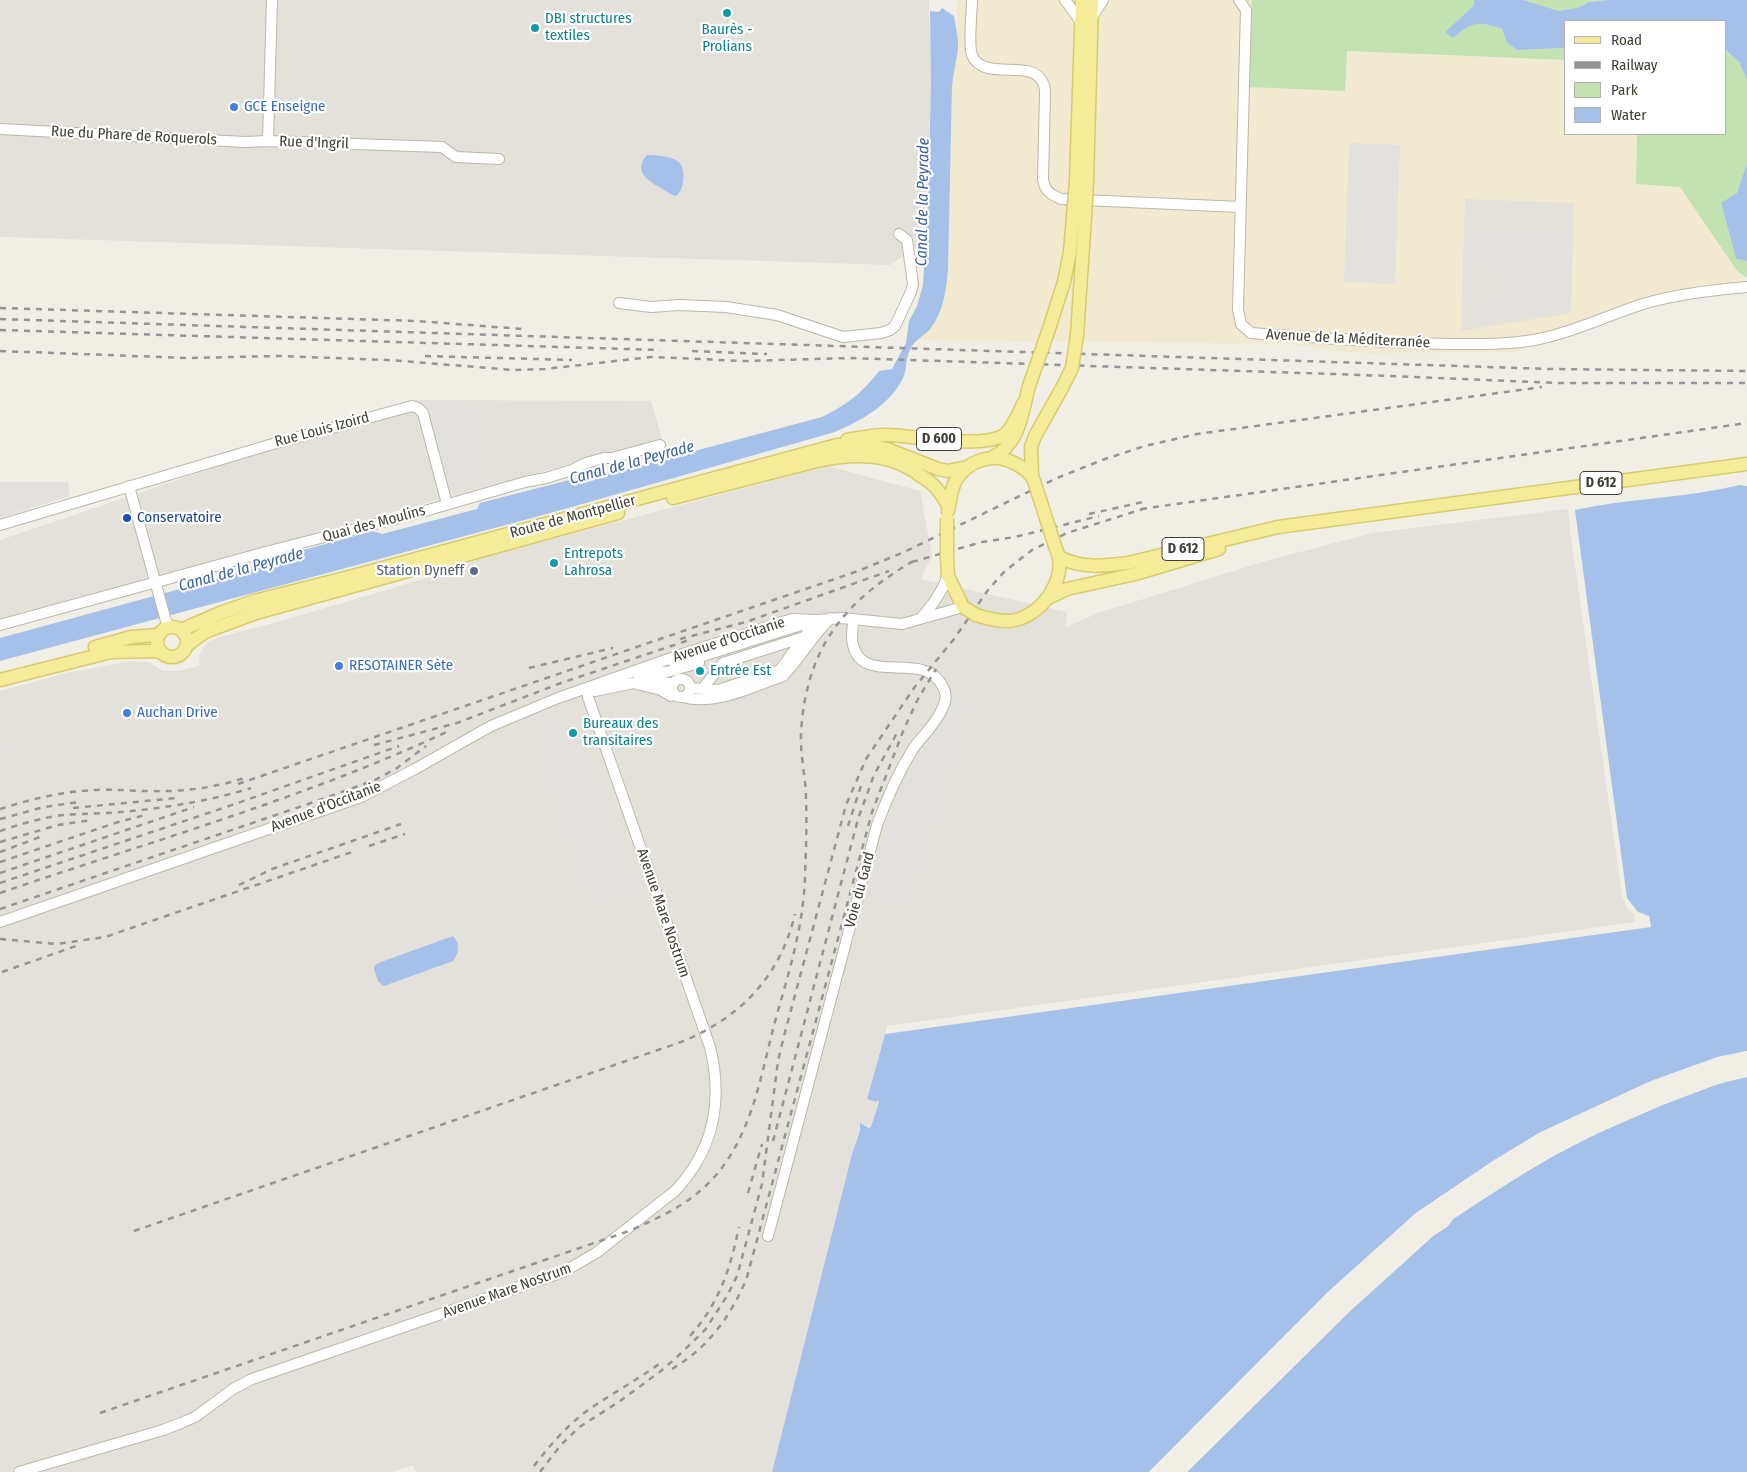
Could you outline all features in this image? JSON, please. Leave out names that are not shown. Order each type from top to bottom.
[{"type":"main road","name":"D 600","points":[[1082,0],[1087,20]]},
{"type":"main road","name":"D 600","points":[[1033,478],[1031,447],[1035,436],[1072,368],[1077,335],[1079,216],[1082,182],[1087,20],[1092,0]]},
{"type":"main road","name":"D 600","points":[[993,457],[1002,453],[1016,434],[1029,386],[1064,282],[1079,216]]},
{"type":"main road","name":"D 600","points":[[837,445],[846,441],[887,435],[965,442],[990,439],[1004,435],[1012,426],[1024,402]]},
{"type":"main road","name":"Route de Montpellier","points":[[0,673],[168,628],[254,601],[350,577],[837,445],[871,446],[948,471],[967,467]]},
{"type":"main road","name":"Route de Montpellier","points":[[186,646],[205,632],[298,600],[720,486],[840,456],[870,455],[899,464],[916,472],[935,487],[948,513]]},
{"type":"main road","points":[[993,457],[1009,460],[1022,466],[1033,478],[1058,553],[1059,569],[1054,588],[1046,599],[1032,612],[1022,618],[1010,621],[996,621],[976,615],[963,607],[948,576],[948,513],[956,480],[967,467],[980,460],[993,457]]},
{"type":"main road","name":"D 612","points":[[1058,553],[1071,564],[1082,566],[1128,563],[1278,527],[1747,464]]},
{"type":"main road","name":"D 612","points":[[1046,599],[1067,589],[1135,574],[1308,524]]},
{"type":"main road","points":[[0,680],[110,652],[152,650],[160,652],[167,657],[176,657],[181,654],[186,646],[186,638],[168,628],[156,644],[160,652]]},
{"type":"street","name":"Rue d'Ingril","points":[[272,0],[268,141],[442,147],[456,156],[499,159]]},
{"type":"street","points":[[972,0],[971,52],[975,62],[983,67],[1030,72],[1038,75],[1043,83],[1045,94],[1043,179],[1044,188],[1051,194],[1061,199],[1240,207]]},
{"type":"street","points":[[1065,0],[1087,20],[1103,0]]},
{"type":"street","name":"Avenue de la Méditerranée","points":[[1240,0],[1246,10],[1238,309],[1241,324],[1252,333],[1393,343],[1466,344],[1518,342],[1573,330],[1642,304],[1666,298],[1691,293],[1747,287]]},
{"type":"street","name":"Rue du Phare de Roquerols","points":[[0,129],[245,142],[268,141]]},
{"type":"street","points":[[620,303],[651,307],[680,305],[726,307],[777,315],[843,337],[886,332],[895,326],[908,302],[913,284],[907,240],[899,234]]},
{"type":"street","name":"Rue Louis Izoird","points":[[0,525],[276,443],[412,406],[418,408],[423,413],[448,504]]},
{"type":"street","name":"Quai des Moulins","points":[[0,625],[157,588],[572,470],[586,463],[660,445]]},
{"type":"street","points":[[128,486],[168,628]]},
{"type":"street","points":[[920,620],[941,593],[948,576]]},
{"type":"street","name":"Avenue d'Occitanie","points":[[0,922],[361,797],[415,770],[491,726],[628,673],[642,670],[667,672],[684,668],[796,632],[817,620],[831,618],[902,624],[963,607]]},
{"type":"street","points":[[587,688],[596,691],[624,684],[640,683],[676,696],[696,700],[713,700],[783,676],[820,628],[831,618]]},
{"type":"street","points":[[690,688],[718,690],[780,670],[817,620]]},
{"type":"street","name":"Voie du Gard","points":[[768,1236],[877,825],[898,774],[914,748],[942,711],[946,695],[939,680],[927,670],[870,665],[861,659],[855,650],[852,639],[853,620]]},
{"type":"street","points":[[703,688],[723,663],[804,637]]},
{"type":"street","points":[[628,673],[659,679],[673,684]]},
{"type":"street","points":[[683,679],[688,682],[690,688],[688,694],[676,696],[672,691],[673,684],[677,680],[683,679]]},
{"type":"street","name":"Avenue Mare Nostrum","points":[[19,1472],[163,1430],[195,1417],[233,1389],[252,1379],[564,1272],[596,1253],[675,1191],[685,1180],[706,1144],[713,1122],[716,1100],[714,1066],[710,1047],[588,697],[587,688]]},
{"type":"shaded area","points":[[0,0],[929,0],[931,84],[926,240],[890,265],[0,237]]},
{"type":"shaded area","points":[[957,0],[1252,0],[1250,87],[1347,51],[1564,60],[1564,135],[1637,135],[1637,184],[1680,186],[1736,271],[1746,278],[1673,297],[1573,330],[1514,352],[1370,353],[1334,351],[1293,344],[917,340],[925,335],[937,319],[943,304],[948,270],[952,87],[957,55]]},
{"type":"shaded area","points":[[1349,143],[1400,145],[1395,284],[1344,282]]},
{"type":"shaded area","points":[[1465,199],[1574,203],[1571,313],[1461,331]]},
{"type":"shaded area","points":[[1470,228],[1572,234],[1570,311],[1473,324],[1470,307],[1496,301],[1498,267],[1467,266]]},
{"type":"shaded area","points":[[413,400],[651,401],[662,439],[0,619],[0,540]]},
{"type":"shaded area","points":[[422,402],[470,402],[489,478],[446,490]]},
{"type":"shaded area","points":[[828,466],[920,491],[932,556],[921,579],[1067,612],[1066,627],[1098,613],[1269,560],[1373,533],[1568,509],[1622,895],[1627,908],[1634,914],[1635,922],[887,1026],[867,1099],[876,1102],[878,1100],[879,1102],[871,1127],[861,1123],[852,1154],[772,1472],[416,1472],[413,1465],[393,1472],[0,1472],[0,691],[66,673],[131,661],[149,662],[163,671],[180,671],[200,665],[199,656],[202,650],[207,643],[219,637],[274,623],[437,575],[459,564]]},
{"type":"shaded area","points":[[0,482],[68,482],[70,496],[0,518]]},
{"type":"shaded area","points":[[950,696],[971,703],[910,908],[869,897],[896,797],[917,759],[949,710]]},
{"type":"shaded area","points":[[557,721],[580,732],[640,895],[632,898],[613,894],[610,888],[599,903],[595,902],[591,907],[535,746],[544,723]]},
{"type":"shaded area","points":[[0,729],[9,751],[0,755]]},
{"type":"green space","points":[[1252,0],[1474,0],[1473,6],[1445,32],[1453,37],[1471,25],[1480,23],[1502,29],[1507,43],[1517,50],[1564,48],[1564,60],[1347,51],[1345,91],[1249,87]]},
{"type":"green space","points":[[1523,0],[1608,0],[1589,2],[1580,7],[1558,11]]},
{"type":"green space","points":[[1727,51],[1739,62],[1747,80],[1747,163],[1737,194],[1721,203],[1736,259],[1747,261],[1747,278],[1737,271],[1680,187],[1636,184],[1637,135],[1727,135]]},
{"type":"water","points":[[1474,0],[1523,0],[1559,11],[1580,7],[1589,2],[1608,0],[1747,0],[1747,80],[1739,62],[1727,51],[1727,20],[1564,20],[1564,48],[1517,50],[1507,43],[1502,29],[1487,25],[1476,24],[1466,28],[1453,38],[1445,32],[1473,6]]},
{"type":"water","points":[[942,8],[954,16],[958,46],[952,87],[948,270],[945,292],[942,307],[935,321],[929,330],[914,343],[910,351],[903,378],[898,387],[874,411],[855,423],[835,432],[554,512],[0,661],[0,638],[264,566],[274,558],[373,531],[382,534],[477,509],[480,503],[581,477],[586,480],[822,417],[847,403],[879,371],[892,369],[906,343],[909,321],[917,306],[923,285],[928,203],[931,84],[930,11],[939,12]]},
{"type":"water","points":[[647,155],[669,158],[680,163],[684,178],[681,189],[676,196],[654,184],[643,174],[641,165]]},
{"type":"water","points":[[1747,163],[1747,261],[1736,259],[1721,203],[1737,193]]},
{"type":"water","points":[[1740,485],[1747,486],[1747,1051],[1718,1057],[1651,1081],[1539,1133],[1493,1161],[1416,1213],[1328,1292],[1149,1472],[772,1472],[852,1154],[860,1130],[860,1123],[869,1128],[871,1127],[879,1102],[878,1100],[876,1102],[867,1099],[885,1034],[1651,927],[1649,916],[1638,912],[1627,898],[1575,510],[1699,493]]},
{"type":"water","points":[[453,936],[456,939],[458,949],[453,961],[384,986],[378,981],[374,969],[375,965]]},
{"type":"water","points":[[1747,1077],[1747,1472],[1187,1472],[1349,1312],[1433,1236],[1448,1226],[1453,1219],[1538,1165],[1586,1139],[1708,1087]]},
{"type":"pier","points":[[1747,1051],[1747,1054],[1719,1060],[1652,1084],[1540,1135],[1418,1215],[1330,1293],[1153,1472],[1149,1472],[1328,1292],[1416,1213],[1493,1161],[1539,1133],[1651,1081],[1718,1057]]},
{"type":"pier","points":[[1747,1075],[1747,1077],[1723,1082],[1660,1106],[1598,1133],[1551,1157],[1453,1219],[1448,1226],[1433,1236],[1349,1312],[1187,1472],[1184,1472],[1347,1310],[1431,1234],[1447,1224],[1452,1217],[1550,1155],[1597,1131],[1659,1104],[1722,1080]]},
{"type":"railway","points":[[0,308],[417,321],[522,329]]},
{"type":"railway","points":[[0,319],[1550,369],[1747,371]]},
{"type":"railway","points":[[0,330],[660,350]]},
{"type":"railway","points":[[0,351],[188,358],[279,356],[388,360],[514,370],[545,369],[651,357],[745,361],[849,358],[1559,383],[1614,383]]},
{"type":"railway","points":[[692,351],[767,354]]},
{"type":"railway","points":[[425,356],[572,360]]},
{"type":"railway","points":[[1607,383],[1747,383]]},
{"type":"railway","points":[[238,784],[858,571],[902,553],[1057,478],[1145,446],[1197,434],[1542,387]]},
{"type":"railway","points":[[1141,509],[1747,423]]},
{"type":"railway","points":[[1089,514],[1143,502]]},
{"type":"railway","points":[[540,1472],[560,1446],[578,1428],[620,1401],[661,1371],[705,1330],[727,1296],[737,1276],[762,1184],[778,1061],[784,1036],[846,805],[866,759],[914,688],[954,639],[988,590],[1004,572],[1032,550],[1067,533],[1146,508]]},
{"type":"railway","points":[[912,562],[982,542],[1015,537],[1099,516]]},
{"type":"railway","points":[[100,1413],[629,1231],[654,1220],[687,1201],[717,1174],[739,1140],[754,1103],[790,969],[802,913],[806,792],[801,733],[804,703],[811,675],[821,651],[834,629],[850,609],[869,591],[917,559]]},
{"type":"railway","points":[[680,639],[746,622],[889,571]]},
{"type":"railway","points":[[374,745],[457,723],[561,683],[689,640]]},
{"type":"railway","points":[[529,668],[613,648]]},
{"type":"railway","points":[[672,1369],[685,1361],[708,1341],[734,1304],[747,1277],[872,812],[904,729],[918,699],[936,669]]},
{"type":"railway","points":[[0,893],[284,798],[341,777],[451,730]]},
{"type":"railway","points":[[773,1141],[858,819],[874,775],[897,733]]},
{"type":"railway","points":[[0,883],[238,803],[399,746]]},
{"type":"railway","points":[[0,909],[375,780],[397,768],[426,746]]},
{"type":"railway","points":[[0,809],[72,792],[186,790],[210,787],[244,778]]},
{"type":"railway","points":[[848,826],[861,786]]},
{"type":"railway","points":[[0,831],[55,816],[123,812],[161,807],[207,799],[251,788]]},
{"type":"railway","points":[[73,808],[177,798]]},
{"type":"railway","points":[[0,819],[44,807],[79,802]]},
{"type":"railway","points":[[0,873],[194,807]]},
{"type":"railway","points":[[0,862],[115,823],[145,815]]},
{"type":"railway","points":[[0,842],[58,825],[92,820]]},
{"type":"railway","points":[[239,885],[272,869],[401,824]]},
{"type":"railway","points":[[369,846],[405,834]]},
{"type":"railway","points":[[0,852],[40,837]]},
{"type":"railway","points":[[0,939],[57,944],[105,937],[355,851]]},
{"type":"railway","points":[[134,1231],[681,1042],[702,1032],[722,1021],[739,1008],[768,976],[788,937],[795,914]]},
{"type":"railway","points":[[2,972],[76,946]]},
{"type":"railway","points":[[748,1193],[762,1144]]},
{"type":"railway","points":[[690,1336],[709,1311],[716,1298],[732,1257],[739,1227]]},
{"type":"railway","points":[[534,1466],[560,1435],[583,1414],[659,1364]]},
{"type":"place","name":"Baurès - Prolians","points":[[727,13]]},
{"type":"place","name":"DBI structures textiles","points":[[535,28]]},
{"type":"place","name":"GCE Enseigne","points":[[234,107]]},
{"type":"place","name":"Conservatoire","points":[[127,518]]},
{"type":"place","name":"Entrepots Lahrosa","points":[[554,563]]},
{"type":"place","name":"Station Dyneff","points":[[474,571]]},
{"type":"place","name":"RESOTAINER Sète","points":[[339,666]]},
{"type":"place","name":"Entrée Est","points":[[700,671]]},
{"type":"place","name":"Auchan Drive","points":[[127,713]]},
{"type":"place","name":"Bureaux des transitaires","points":[[573,733]]},
{"type":"water label","name":"Canal de la Peyrade","points":[[923,202]]},
{"type":"water label","name":"Canal de la Peyrade","points":[[632,463]]},
{"type":"water label","name":"Canal de la Peyrade","points":[[241,570]]}]
